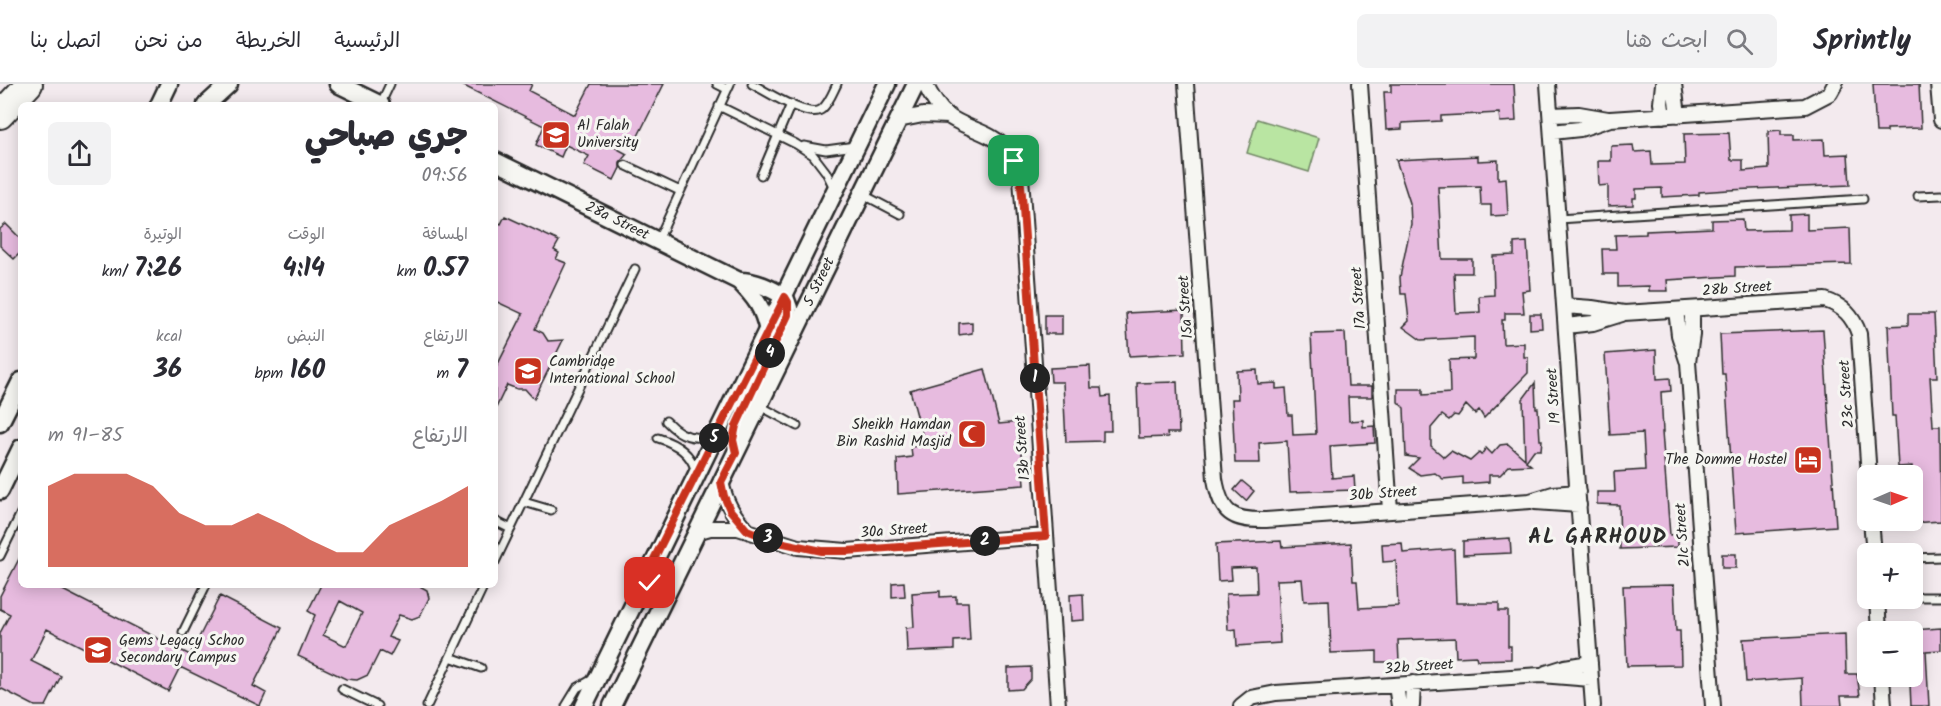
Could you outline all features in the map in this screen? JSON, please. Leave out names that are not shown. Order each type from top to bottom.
[{"type":"highway","points":[[0,115],[29,84]]},
{"type":"street","points":[[160,102],[169,84]]},
{"type":"street","points":[[209,102],[229,84]]},
{"type":"street","points":[[338,84],[374,102]]},
{"type":"street","name":"5 Street","points":[[584,706],[887,84]]},
{"type":"street","name":"5 Street","points":[[619,701],[696,532],[916,84]]},
{"type":"street","name":"13b Street","points":[[925,84],[935,102],[949,116],[990,136],[1004,147],[1014,161],[1020,177],[1058,706]]},
{"type":"street","name":"15a Street","points":[[1186,84],[1215,479],[1219,499],[1226,510],[1238,519]]},
{"type":"street","name":"17a Street","points":[[1360,84],[1390,510]]},
{"type":"street","name":"19 Street","points":[[1548,84],[1593,706]]},
{"type":"street","points":[[1663,84],[1661,103],[1663,116]]},
{"type":"street","points":[[1674,84],[1678,115]]},
{"type":"street","points":[[1938,84],[1941,120]]},
{"type":"street","points":[[1552,132],[1580,129],[1610,120],[1805,106],[1832,89]]},
{"type":"street","points":[[1551,115],[1579,114],[1610,120]]},
{"type":"street","name":"13b Street","points":[[898,120],[923,115],[949,116]]},
{"type":"street","name":"28a Street","points":[[498,162],[739,281],[760,284],[785,297]]},
{"type":"street","name":"28a Street","points":[[739,281],[764,311],[768,331]]},
{"type":"street","points":[[736,453],[733,440],[736,426],[788,315],[788,302],[785,297]]},
{"type":"street","name":"28b Street","points":[[1565,306],[1624,313],[1825,300],[1838,304],[1848,313]]},
{"type":"street","name":"21c Street","points":[[1692,309],[1692,335],[1688,362],[1713,706]]},
{"type":"street","name":"21c Street","points":[[1676,310],[1679,336],[1688,362]]},
{"type":"street","name":"28b Street","points":[[1566,326],[1593,323],[1624,313]]},
{"type":"street","name":"23c Street","points":[[1848,313],[1859,334],[1868,465]]},
{"type":"street","points":[[0,423],[18,387]]},
{"type":"street","points":[[0,491],[18,454]]},
{"type":"street","points":[[721,482],[730,510],[747,530]]},
{"type":"street","name":"30b Street","points":[[1238,519],[1266,520],[1530,501],[1553,494],[1578,498]]},
{"type":"street","name":"30a Street","points":[[696,532],[724,527],[747,530],[798,547],[847,551],[1046,536]]},
{"type":"street","points":[[599,706],[603,691],[648,596],[650,583],[648,571]]},
{"type":"street","points":[[1541,675],[1565,667],[1590,663]]},
{"type":"street","name":"32b Street","points":[[1246,702],[1276,693],[1413,683],[1541,675],[1591,679]]},
{"type":"street","points":[[1412,706],[1413,683]]},
{"type":"street","points":[[1396,685],[1399,706]]},
{"type":"street","points":[[1883,687],[1884,706]]},
{"type":"lane","points":[[381,102],[390,84]]},
{"type":"lane","points":[[657,241],[729,87],[717,84]]},
{"type":"lane","points":[[752,84],[813,113],[820,111],[828,102],[837,84]]},
{"type":"lane","points":[[761,175],[791,104]]},
{"type":"lane","points":[[719,106],[796,144],[813,155],[832,181],[835,192]]},
{"type":"lane","points":[[796,144],[826,150],[858,145]]},
{"type":"lane","points":[[625,165],[680,191]]},
{"type":"lane","points":[[862,194],[900,214]]},
{"type":"lane","points":[[1918,196],[1941,195]]},
{"type":"lane","points":[[1558,219],[1863,199]]},
{"type":"lane","points":[[498,556],[635,269]]},
{"type":"lane","points":[[758,405],[797,426]]},
{"type":"lane","points":[[666,421],[686,436],[709,435],[719,429]]},
{"type":"lane","points":[[657,438],[668,441],[687,454],[697,473]]},
{"type":"lane","points":[[524,502],[551,510]]},
{"type":"lane","points":[[0,556],[18,519]]},
{"type":"lane","points":[[498,522],[511,529]]},
{"type":"lane","points":[[1923,557],[1941,556]]},
{"type":"lane","points":[[183,632],[205,588]]},
{"type":"lane","points":[[427,706],[483,588]]},
{"type":"lane","points":[[1923,597],[1941,597]]},
{"type":"lane","points":[[450,657],[481,668]]},
{"type":"lane","points":[[566,706],[577,688],[598,677]]},
{"type":"lane","points":[[342,689],[376,706]]},
{"type":"green space","points":[[1257,119],[1319,138],[1309,172],[1247,153]]},
{"type":"building","points":[[460,84],[532,84],[529,91],[575,115],[591,84],[664,84],[637,138],[612,146],[627,154],[620,162],[620,168],[614,180],[584,165],[589,156],[566,145],[561,157],[536,145],[544,126]]},
{"type":"building","points":[[1391,84],[1514,84],[1516,121],[1500,122],[1499,113],[1441,116],[1441,121],[1402,123],[1402,129],[1386,130],[1384,92],[1391,92]]},
{"type":"building","points":[[1873,84],[1919,84],[1921,128],[1887,129],[1887,132],[1876,132]]},
{"type":"building","points":[[1781,130],[1781,135],[1794,135],[1794,140],[1824,139],[1825,155],[1848,154],[1850,185],[1728,190],[1699,192],[1699,195],[1662,197],[1662,188],[1636,189],[1633,205],[1608,206],[1608,185],[1599,186],[1598,161],[1611,161],[1611,146],[1633,145],[1634,152],[1651,151],[1652,165],[1685,164],[1684,134],[1729,133],[1731,160],[1743,160],[1743,171],[1769,169],[1768,131]]},
{"type":"building","points":[[1478,156],[1478,161],[1498,160],[1498,179],[1506,178],[1508,215],[1491,216],[1491,205],[1481,205],[1480,186],[1438,187],[1442,259],[1472,259],[1472,273],[1454,273],[1456,313],[1480,312],[1479,296],[1494,295],[1493,256],[1514,255],[1514,243],[1527,242],[1530,290],[1522,291],[1524,313],[1505,313],[1505,320],[1502,320],[1503,344],[1524,343],[1524,357],[1528,357],[1528,373],[1484,418],[1479,410],[1475,414],[1466,405],[1458,416],[1454,415],[1449,420],[1442,415],[1431,428],[1431,446],[1444,457],[1451,451],[1470,461],[1479,453],[1481,455],[1486,448],[1492,454],[1500,445],[1508,444],[1525,459],[1523,399],[1535,383],[1536,408],[1538,408],[1540,440],[1542,440],[1541,450],[1534,450],[1526,461],[1531,465],[1509,466],[1500,475],[1489,475],[1489,482],[1463,484],[1463,477],[1443,479],[1435,473],[1420,475],[1409,468],[1419,458],[1406,456],[1404,408],[1398,402],[1398,389],[1423,389],[1423,395],[1450,393],[1449,360],[1474,359],[1474,337],[1421,340],[1403,327],[1409,321],[1406,294],[1401,294],[1400,277],[1411,224],[1410,203],[1396,160]]},
{"type":"building","points":[[1807,214],[1807,230],[1850,228],[1851,264],[1735,267],[1735,276],[1667,280],[1668,291],[1649,291],[1649,286],[1618,287],[1618,274],[1603,274],[1602,249],[1616,249],[1615,235],[1712,228],[1712,220],[1743,219],[1744,231],[1789,230],[1789,215]]},
{"type":"building","points":[[505,216],[559,241],[554,250],[559,253],[556,259],[566,263],[535,329],[543,333],[548,341],[563,340],[534,399],[525,389],[507,385],[498,404],[498,364],[523,314],[498,302],[498,222],[501,224]]},
{"type":"building","points":[[6,224],[18,236],[18,255],[14,259],[0,246],[0,229]]},
{"type":"building","points":[[1184,310],[1185,353],[1129,356],[1126,313]]},
{"type":"building","points":[[1530,314],[1541,314],[1542,328],[1530,329]]},
{"type":"building","points":[[1908,314],[1934,314],[1937,377],[1930,377],[1933,426],[1940,426],[1941,521],[1923,522],[1923,465],[1898,465],[1895,416],[1892,416],[1888,326],[1908,325]]},
{"type":"building","points":[[1045,315],[1062,315],[1062,334],[1045,334]]},
{"type":"building","points":[[972,322],[972,333],[959,335],[959,323]]},
{"type":"building","points":[[1823,330],[1836,526],[1736,533],[1720,334]]},
{"type":"building","points":[[1345,333],[1348,386],[1372,386],[1372,397],[1348,397],[1349,421],[1363,420],[1363,427],[1374,426],[1375,443],[1330,446],[1332,478],[1354,476],[1355,490],[1290,492],[1287,441],[1259,443],[1260,463],[1235,463],[1232,399],[1238,399],[1237,371],[1257,370],[1258,384],[1276,383],[1276,389],[1286,388],[1288,415],[1292,415],[1293,435],[1316,434],[1311,334]]},
{"type":"building","points":[[1656,350],[1657,379],[1670,378],[1671,391],[1661,392],[1662,432],[1670,535],[1678,534],[1678,547],[1620,549],[1619,505],[1597,504],[1597,492],[1615,492],[1614,472],[1645,470],[1643,433],[1610,435],[1605,354]]},
{"type":"building","points":[[1090,366],[1091,388],[1101,388],[1102,397],[1110,396],[1111,431],[1103,431],[1103,441],[1066,442],[1063,382],[1051,382],[1050,368]]},
{"type":"building","name":"Sheikh Hamdan Bin Rashid Masjid","points":[[985,369],[999,424],[1020,422],[1024,485],[898,494],[897,459],[912,457],[911,447],[925,445],[910,390]]},
{"type":"building","points":[[1177,382],[1179,433],[1167,433],[1168,437],[1139,438],[1137,383]]},
{"type":"building","points":[[1242,481],[1254,491],[1246,501],[1234,490]]},
{"type":"building","points":[[1510,538],[1511,553],[1463,555],[1463,541]]},
{"type":"building","points":[[1281,541],[1282,547],[1351,543],[1353,581],[1357,581],[1359,608],[1398,606],[1396,561],[1383,562],[1382,544],[1402,543],[1403,553],[1454,549],[1456,603],[1499,603],[1499,611],[1508,611],[1508,646],[1511,646],[1511,659],[1477,660],[1476,656],[1456,657],[1455,638],[1398,640],[1399,662],[1377,662],[1377,651],[1331,653],[1329,600],[1304,601],[1302,579],[1277,580],[1280,643],[1237,646],[1236,629],[1228,630],[1226,594],[1257,593],[1256,567],[1231,568],[1232,580],[1218,581],[1216,544]]},
{"type":"building","points":[[1722,554],[1736,554],[1736,568],[1722,568]]},
{"type":"building","points":[[18,561],[18,588],[59,588],[190,655],[220,596],[282,628],[253,686],[266,693],[260,706],[180,667],[168,691],[47,629],[31,661],[61,676],[46,706],[35,706],[0,688],[0,633],[10,614],[0,609],[0,596]]},
{"type":"building","points":[[904,582],[905,596],[892,597],[892,583]]},
{"type":"building","points":[[1674,585],[1676,631],[1680,631],[1681,665],[1627,666],[1623,586]]},
{"type":"building","points":[[320,588],[423,588],[427,590],[429,598],[420,616],[412,619],[399,615],[388,637],[398,641],[390,656],[380,651],[368,675],[357,680],[346,679],[298,656],[315,615],[308,611]],"holes":[[[340,601],[362,613],[346,646],[323,635]]]},
{"type":"building","points":[[940,591],[940,597],[956,596],[956,602],[968,602],[970,640],[954,641],[954,650],[907,652],[906,628],[914,627],[912,593]]},
{"type":"building","points":[[1083,594],[1084,620],[1071,621],[1070,595]]},
{"type":"building","points":[[1941,628],[1941,650],[1926,651],[1929,706],[1911,706],[1910,687],[1923,687],[1923,629]]},
{"type":"building","points":[[1845,634],[1846,674],[1857,674],[1860,696],[1841,696],[1842,706],[1803,706],[1802,678],[1746,682],[1743,639]]},
{"type":"building","points":[[1031,667],[1031,679],[1022,689],[1008,690],[1008,668]]},
{"type":"place","name":"Al Falah University","points":[[556,135]]},
{"type":"place","name":"Cambridge International School","points":[[528,371]]},
{"type":"place","name":"Sheikh Hamdan Bin Rashid Masjid","points":[[972,434]]},
{"type":"place","name":"The Domme Hostel","points":[[1808,460]]},
{"type":"place","name":"Gems Legacy Schoo Secondary Campus","points":[[98,650]]},
{"type":"district","name":"AL GARHOUD","points":[[1598,537]]},
{"type":"route","points":[[650,583],[648,571],[785,297],[789,308],[788,315],[736,426],[733,440],[736,453],[721,482],[730,510],[747,530],[774,541],[822,551],[1046,536],[1022,195],[1020,177],[1014,161]]}]
